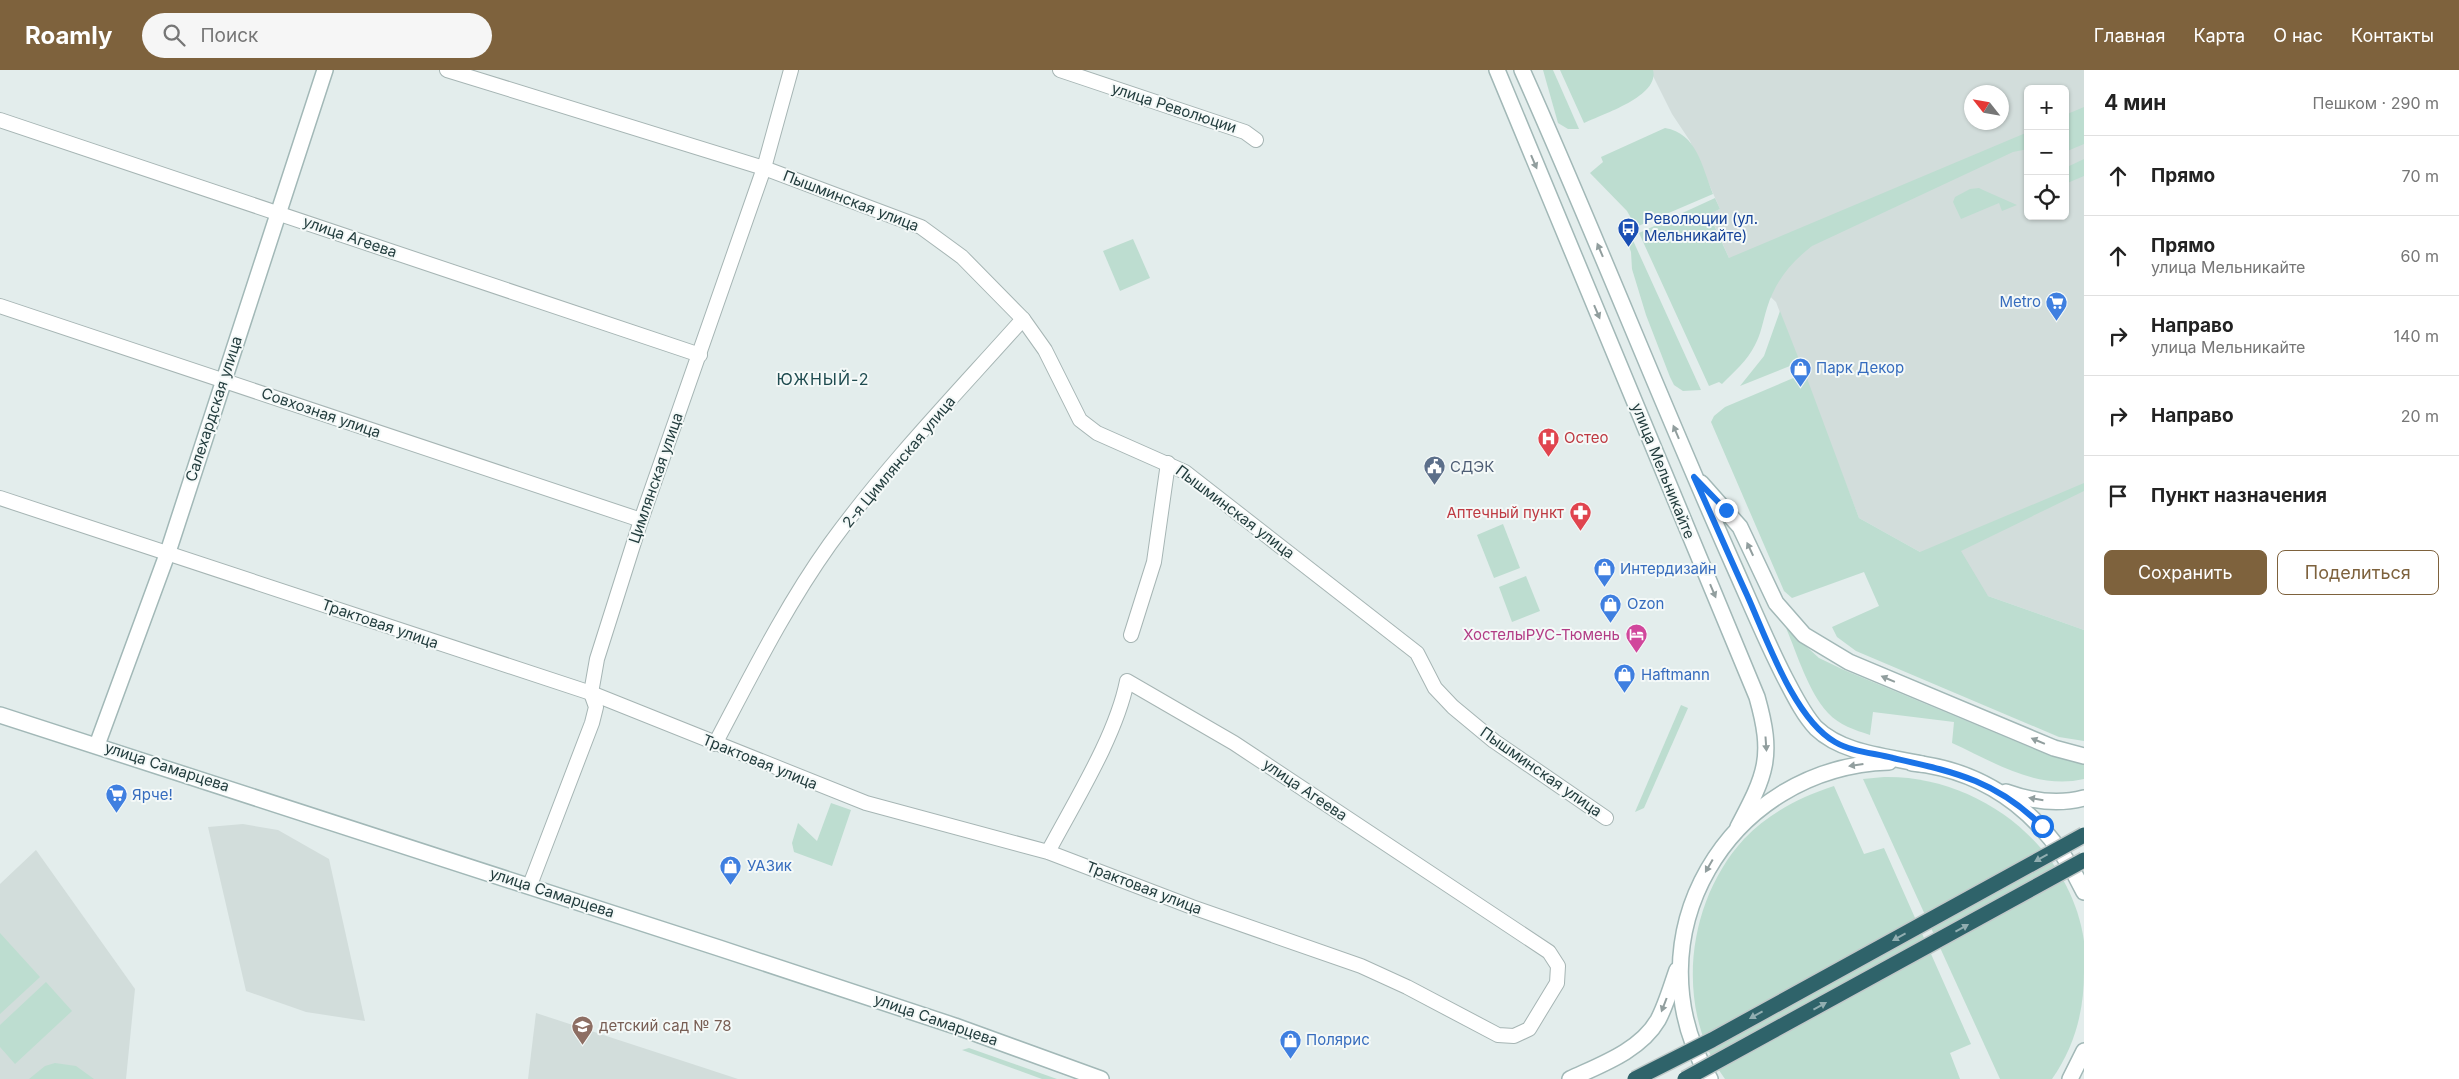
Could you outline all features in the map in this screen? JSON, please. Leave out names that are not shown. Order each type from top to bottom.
[{"type":"highway","points":[[1635,1079],[1712,1040],[2084,835]]},
{"type":"highway","points":[[1684,1079],[2084,860]]},
{"type":"main road","name":"Салехардская улица","points":[[97,745],[168,552],[223,380],[280,213],[325,70]]},
{"type":"main road","name":"улица Мельникайте","points":[[1490,70],[1515,117]]},
{"type":"main road","name":"улица Мельникайте","points":[[1497,70],[1757,697],[1765,732],[1767,761],[1760,786],[1738,827]]},
{"type":"main road","name":"улица Мельникайте","points":[[1522,70],[1556,145],[1694,477],[1775,659],[1812,722],[1826,736],[1847,747],[1922,764]]},
{"type":"main road","name":"улица Мельникайте","points":[[1533,70],[1556,145]]},
{"type":"main road","points":[[1694,477],[1740,527],[1776,602],[1804,635],[1849,662],[2054,748],[2084,756]]},
{"type":"main road","name":"улица Самарцева","points":[[0,714],[530,885],[920,1014],[1101,1079]]},
{"type":"main road","points":[[1710,1079],[1694,1047],[1687,1026],[1680,982],[1681,959],[1687,918],[1696,892],[1712,860],[1738,827],[1777,795],[1822,773],[1872,763],[1922,764],[1951,771],[2020,796],[2043,801],[2064,802],[2084,798]]},
{"type":"main road","points":[[1977,780],[2011,800],[2042,826],[2073,869],[2084,892]]},
{"type":"main road","points":[[1570,1079],[1611,1059],[1648,1033],[1663,1009],[1681,959]]},
{"type":"main road","points":[[2070,1079],[2084,1051]]},
{"type":"street","name":"Пышминская улица","points":[[447,70],[764,168],[922,227],[962,257],[1023,319],[1044,350],[1080,420],[1098,433],[1168,462],[1185,472],[1417,653],[1435,688],[1453,707],[1494,741],[1606,818]]},
{"type":"street","name":"Цимлянская улица","points":[[530,885],[592,723],[596,707],[591,693],[597,659],[641,520],[764,168],[791,70]]},
{"type":"street","name":"улица Революции","points":[[1060,70],[1245,132],[1256,140]]},
{"type":"street","name":"улица Агеева","points":[[0,120],[700,355]]},
{"type":"street","name":"Совхозная улица","points":[[0,306],[641,520]]},
{"type":"street","name":"2-я Цимлянская улица","points":[[715,744],[791,602],[862,500],[1023,319]]},
{"type":"street","points":[[1132,635],[1154,562],[1168,462]]},
{"type":"street","name":"Трактовая улица","points":[[0,498],[168,552],[476,657],[591,693],[866,803],[1048,852],[1192,907],[1361,966],[1398,982],[1498,1035],[1514,1036]]},
{"type":"street","name":"улица Агеева","points":[[1048,852],[1112,729],[1124,699],[1127,681],[1234,743],[1549,952],[1558,966],[1557,983],[1529,1029],[1514,1036]]},
{"type":"shaded area","points":[[1650,70],[2084,70],[2084,630],[1988,596],[1920,552],[1859,518],[1776,302],[1729,258],[1709,213],[1720,209],[1690,141],[1672,114]]},
{"type":"shaded area","points":[[243,824],[278,830],[329,859],[365,1021],[306,1012],[246,991],[208,827]]},
{"type":"shaded area","points":[[36,850],[135,989],[126,1079],[0,1079],[0,884]]},
{"type":"shaded area","name":"детский сад № 78","points":[[536,1013],[732,1077],[738,1079],[528,1079]]},
{"type":"green space","points":[[1543,70],[1553,70],[1579,129],[1568,129],[1558,123]]},
{"type":"green space","points":[[1560,70],[1653,70],[1653,79],[1648,88],[1639,96],[1616,109],[1584,123]]},
{"type":"green space","points":[[2084,107],[2084,144],[2069,150],[2069,130],[2069,113]]},
{"type":"green space","points":[[1665,128],[1676,131],[1691,144],[1697,153],[1713,194],[1636,227],[1627,211],[1590,173],[1603,162],[1601,157]]},
{"type":"green space","points":[[2024,134],[2024,150],[2013,152],[1812,246],[1790,266],[1779,281],[1770,299],[1752,351],[1722,384],[1719,382],[1709,386],[1639,233],[1715,198],[1720,209],[1709,214],[1729,258]]},
{"type":"green space","points":[[2084,159],[2084,176],[2069,182],[2069,166]]},
{"type":"green space","points":[[1979,188],[2017,205],[2002,211],[1999,203],[1961,219],[1953,202],[1955,197],[1970,189]]},
{"type":"green space","points":[[1631,236],[1701,390],[1683,391],[1674,385],[1670,377],[1646,315],[1632,269],[1631,252],[1626,238]]},
{"type":"green space","points":[[1133,239],[1150,278],[1120,291],[1103,251]]},
{"type":"green space","points":[[1780,311],[1800,362],[1740,386],[1764,356]]},
{"type":"green space","points":[[1805,373],[1859,518],[1920,552],[2084,483],[2084,491],[1961,551],[1988,596],[2084,630],[2084,741],[2059,737],[1856,651],[1837,637],[1832,627],[1879,606],[1864,572],[1792,598],[1784,591],[1711,422],[1714,416],[1725,407]]},
{"type":"green space","points":[[1503,524],[1520,568],[1494,578],[1477,535]]},
{"type":"green space","points":[[1526,576],[1540,611],[1512,622],[1499,587]]},
{"type":"green space","points":[[1786,628],[1819,658],[1844,670],[2051,756],[2084,762],[2084,779],[2049,781],[2000,766],[1952,743],[1954,722],[1873,712],[1870,735],[1848,727],[1837,721],[1821,704],[1804,673]]},
{"type":"green space","points":[[1681,705],[1688,708],[1644,808],[1635,812]]},
{"type":"green space","points":[[1884,777],[1919,780],[1953,788],[1985,803],[2014,822],[2039,846],[2060,875],[2075,906],[2084,941],[2084,986],[2077,1028],[2067,1054],[2052,1079],[2000,1079],[1863,779]]},
{"type":"green space","points":[[1834,786],[1864,854],[1884,848],[1971,1044],[1950,1053],[1960,1079],[1725,1079],[1709,1051],[1698,1021],[1693,989],[1694,956],[1699,924],[1709,893],[1724,865],[1744,839],[1764,821],[1809,795]]},
{"type":"green space","points":[[831,803],[851,810],[832,866],[794,852],[792,843],[798,823],[817,841]]},
{"type":"green space","points":[[0,933],[40,977],[0,1014]]},
{"type":"green space","points":[[46,982],[72,1011],[15,1064],[0,1047],[0,1025]]},
{"type":"green space","points":[[969,1048],[1057,1079],[1042,1079],[962,1050]]},
{"type":"green space","points":[[55,1063],[76,1066],[94,1079],[29,1079],[45,1066]]},
{"type":"place","name":"Революции (ул. Мельникайте)","points":[[1628,247]]},
{"type":"place","name":"Metro","points":[[2057,321]]},
{"type":"place","name":"Парк Декор","points":[[1800,387]]},
{"type":"place","name":"Остео","points":[[1548,457]]},
{"type":"place","name":"СДЭК","points":[[1434,486]]},
{"type":"place","name":"Аптечный пункт","points":[[1580,532]]},
{"type":"place","name":"Интердизайн","points":[[1604,588]]},
{"type":"place","name":"Ozon","points":[[1611,623]]},
{"type":"place","name":"ХостелыРУС-Тюмень","points":[[1636,654]]},
{"type":"place","name":"Haftmann","points":[[1625,694]]},
{"type":"place","name":"Ярче!","points":[[116,814]]},
{"type":"place","name":"УАЗик","points":[[731,885]]},
{"type":"place","name":"детский сад № 78","points":[[583,1045]]},
{"type":"place","name":"Полярис","points":[[1290,1059]]},
{"type":"district","name":"ЮЖНЫЙ-2","points":[[823,379]]},
{"type":"route","points":[[1726,510],[1694,477],[1775,659],[1801,707],[1816,727],[1826,736],[1847,747],[1938,767],[1977,780],[2011,800],[2042,826]]}]
